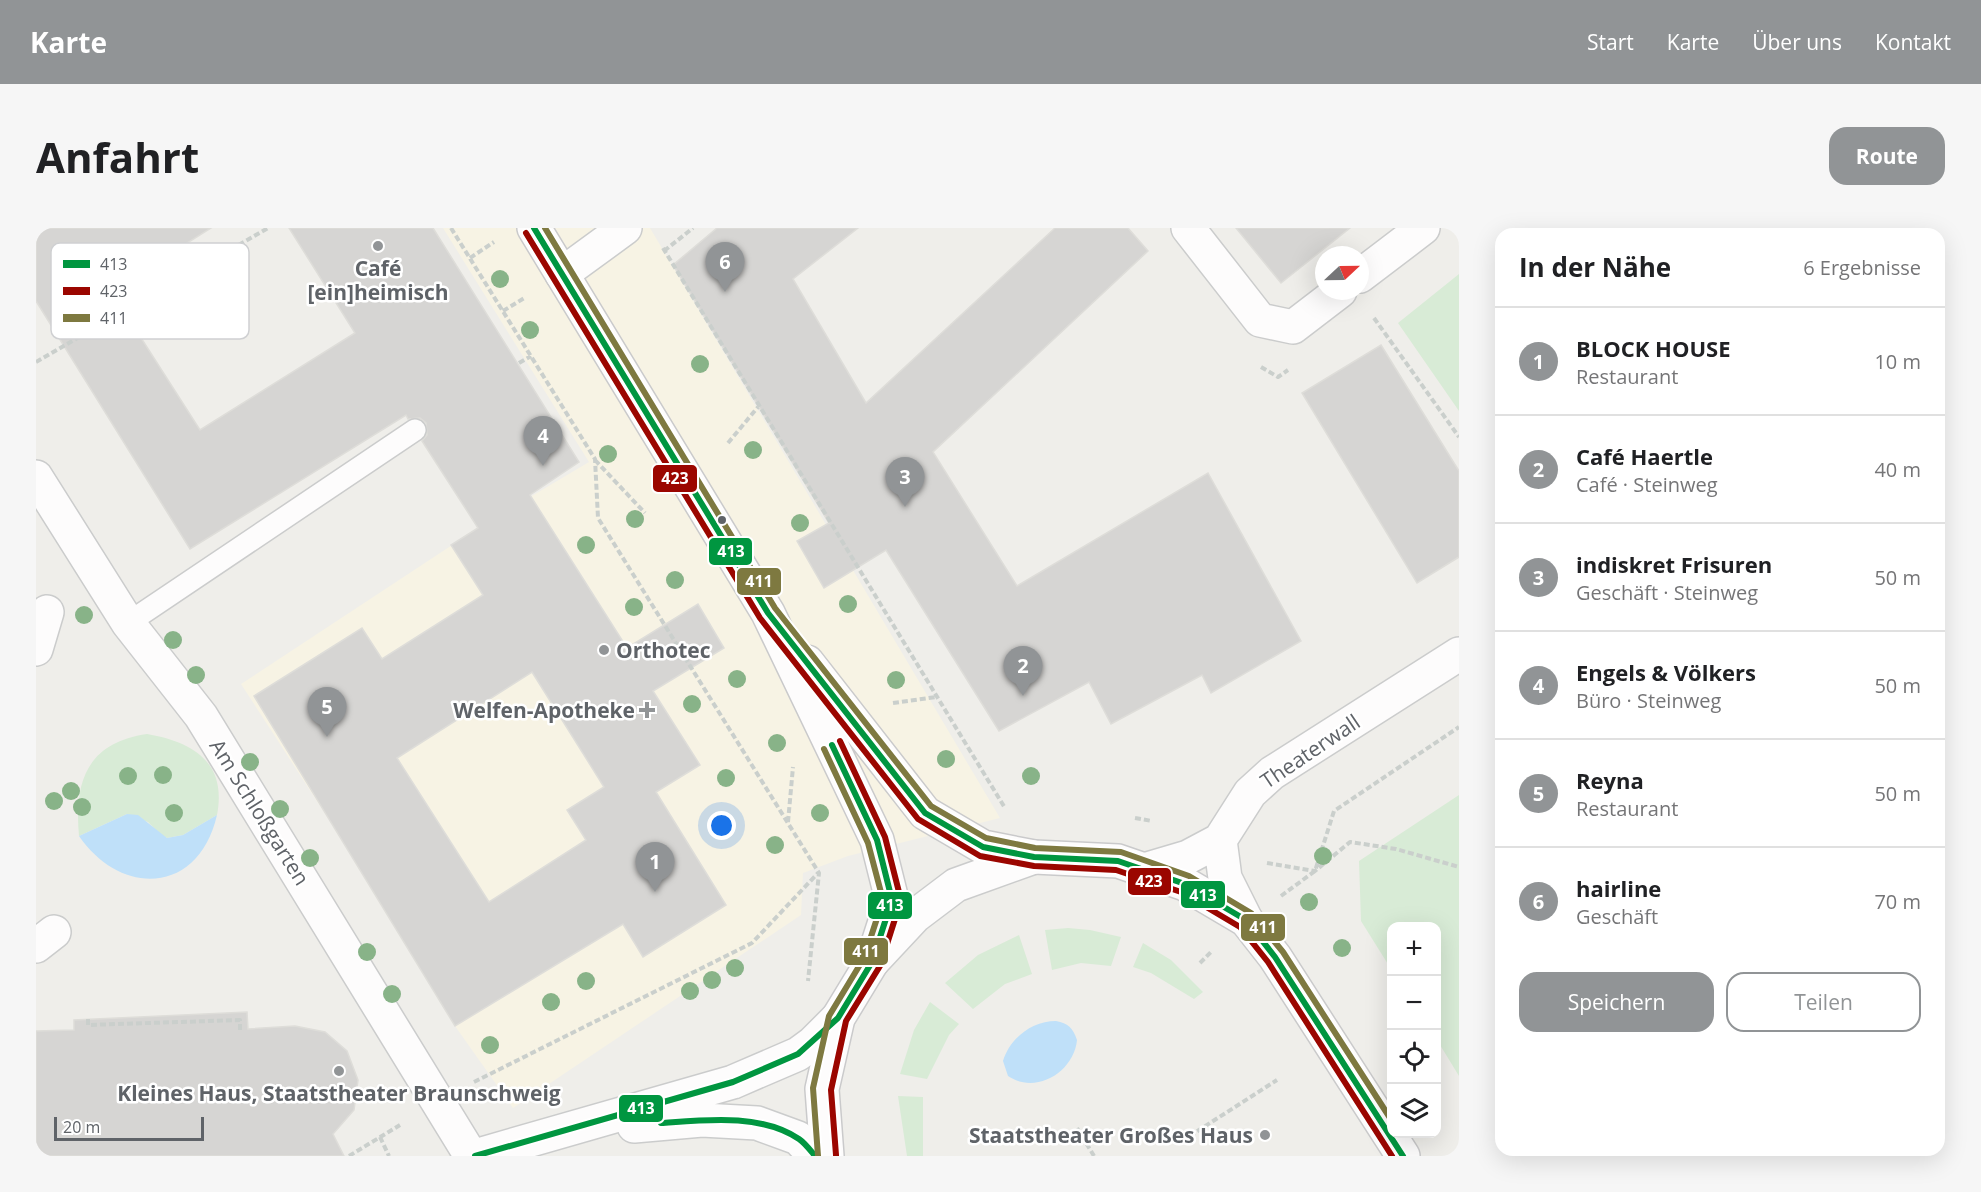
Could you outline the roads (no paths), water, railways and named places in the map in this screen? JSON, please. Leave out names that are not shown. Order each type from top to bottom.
[{"type":"street","points":[[534,228],[768,613],[877,840],[891,900],[872,962]]},
{"type":"street","points":[[562,274],[625,228]]},
{"type":"street","points":[[1188,228],[1260,320],[1293,327],[1328,300]]},
{"type":"street","points":[[1369,269],[1423,228]]},
{"type":"street","name":"Am Schloßgarten","points":[[36,477],[128,623],[201,716],[471,1156]]},
{"type":"street","points":[[36,649],[46,612]]},
{"type":"street","points":[[768,613],[925,813],[983,847],[1034,857],[1118,861],[1185,884],[1246,920]]},
{"type":"street","name":"Theaterwall","points":[[1220,840],[1250,793],[1272,773],[1459,654]]},
{"type":"street","points":[[1144,870],[1188,857],[1220,840],[1224,878],[1246,920],[1275,957],[1403,1156]]},
{"type":"street","points":[[476,1156],[733,1082],[798,1054],[813,1043],[838,1018],[872,962],[915,916],[956,885],[1034,857]]},
{"type":"street","points":[[827,1156],[822,1089],[838,1018]]},
{"type":"street","points":[[555,1132],[702,1120],[757,1123],[798,1138],[815,1156]]},
{"type":"lane","points":[[128,623],[416,430]]},
{"type":"water","points":[[127,814],[138,815],[167,838],[183,835],[217,815],[208,841],[194,860],[177,873],[157,878],[137,877],[116,870],[97,856],[79,836]]},
{"type":"water","points":[[1056,1021],[1070,1027],[1077,1040],[1069,1062],[1052,1077],[1041,1081],[1030,1083],[1008,1076],[1003,1061],[1017,1038],[1023,1032],[1039,1024]]},
{"type":"place","name":"Café [ein]heimisch","points":[[378,246]]},
{"type":"place","name":"hairline","points":[[725,292]]},
{"type":"place","name":"Engels & Völkers","points":[[543,466]]},
{"type":"place","name":"indiskret Frisuren","points":[[905,507]]},
{"type":"place","name":"Orthotec","points":[[604,650]]},
{"type":"place","name":"Café Haertle","points":[[1023,696]]},
{"type":"place","name":"Welfen-Apotheke","points":[[647,710]]},
{"type":"place","name":"Reyna","points":[[327,737]]},
{"type":"place","name":"BLOCK HOUSE","points":[[655,892]]},
{"type":"place","name":"Kleines Haus, Staatstheater Braunschweig","points":[[339,1071]]},
{"type":"place","name":"Staatstheater Großes Haus","points":[[1265,1135]]}]
